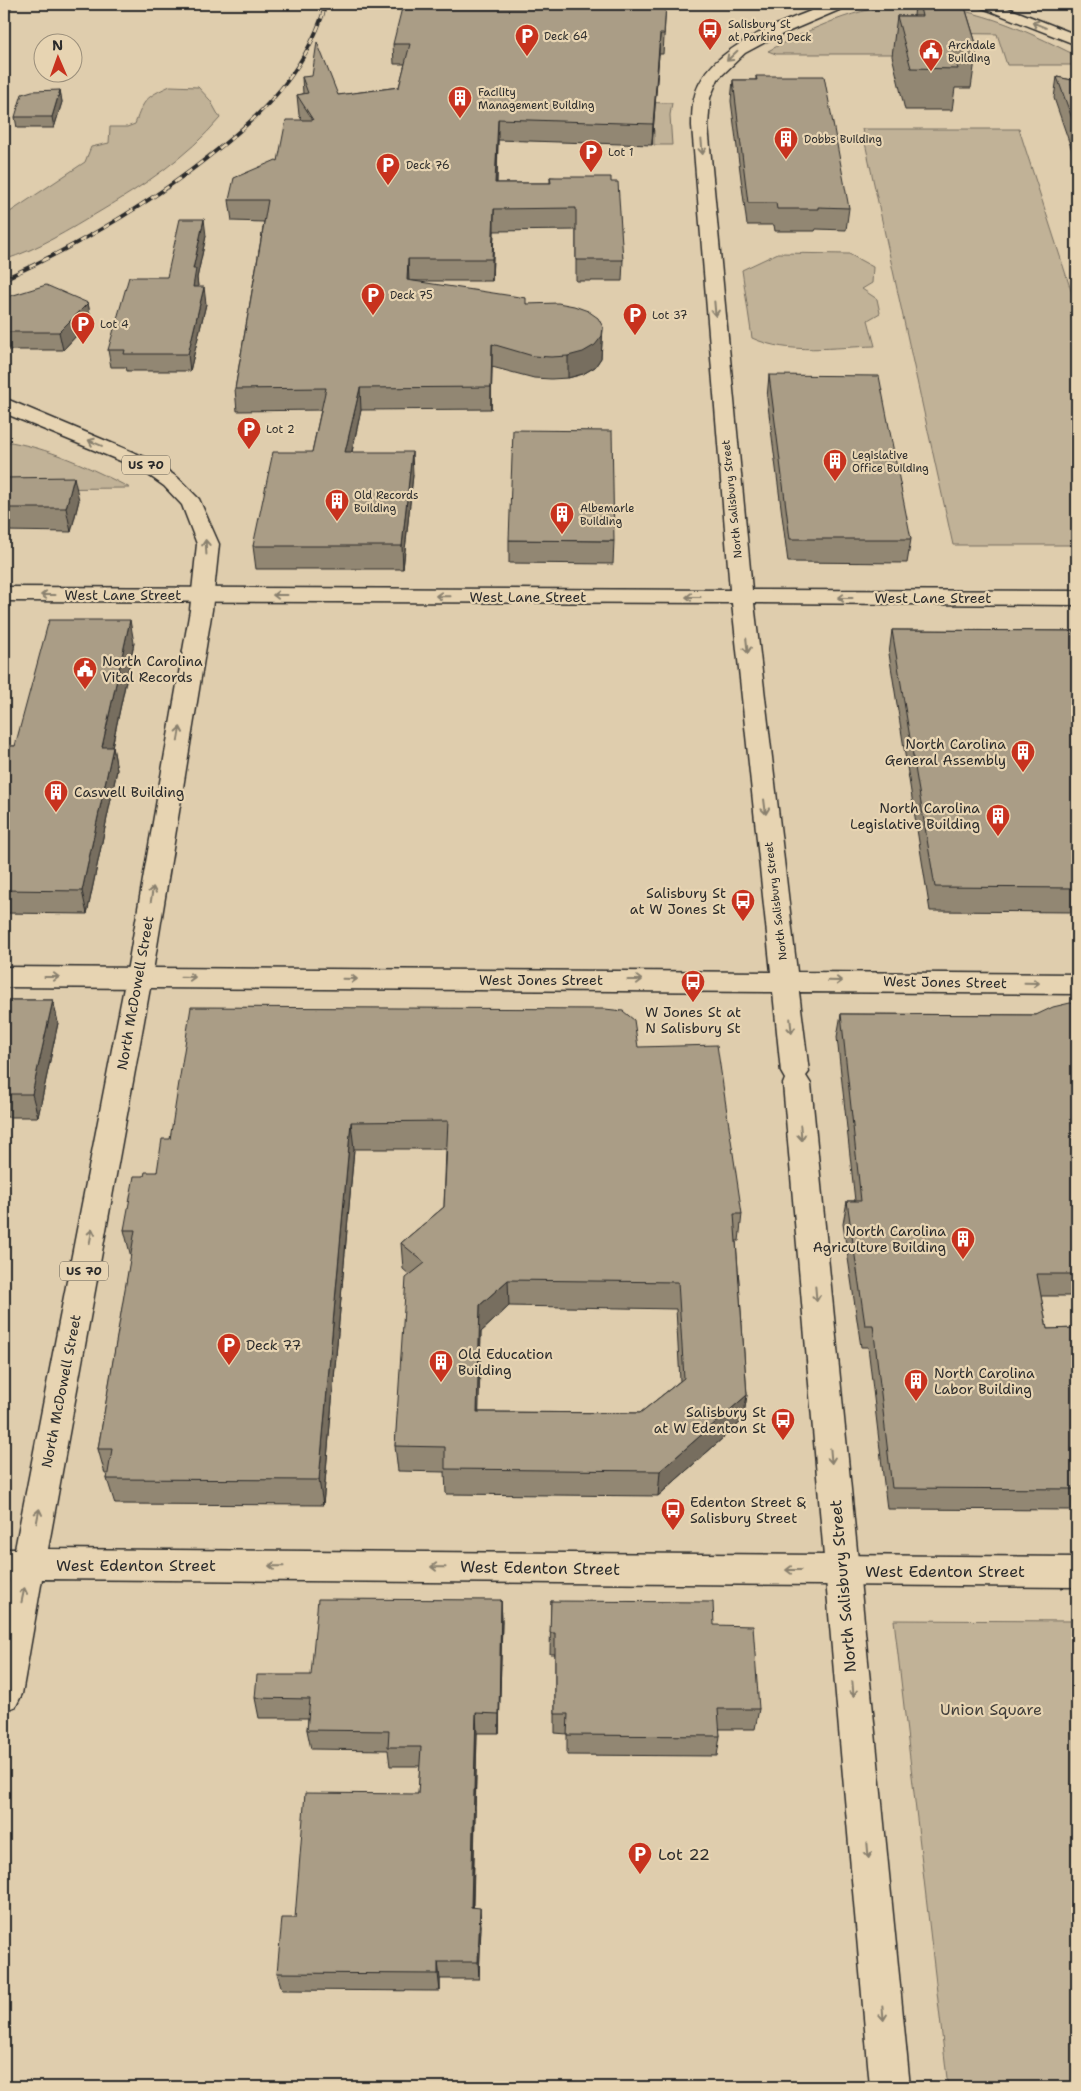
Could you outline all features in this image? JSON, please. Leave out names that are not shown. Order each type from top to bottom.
[{"type":"main road","name":"North Salisbury Street","points":[[843,4],[765,36],[738,50],[711,77],[702,98],[700,126],[742,598],[796,1078],[890,2087]]},
{"type":"main road","points":[[966,4],[993,7],[1077,40]]},
{"type":"main road","name":"North McDowell Street","points":[[4,404],[8,408],[147,465],[171,482],[192,503],[208,544],[203,595],[139,977],[16,1564],[4,1694]]},
{"type":"main road","name":"West Lane Street","points":[[4,594],[1077,598]]},
{"type":"main road","name":"West Jones Street","points":[[4,976],[1077,984]]},
{"type":"main road","name":"West Edenton Street","points":[[16,1564],[1077,1572]]},
{"type":"green space","points":[[907,4],[953,9],[1015,27],[1077,56],[1077,65],[1007,65],[997,34],[926,33],[914,54],[776,54],[768,51],[801,34],[835,20],[870,9]]},
{"type":"green space","points":[[170,86],[198,87],[210,100],[220,118],[179,158],[132,192],[53,239],[4,260],[4,216],[85,162],[91,147],[109,143],[110,127],[127,127],[135,124],[147,100]]},
{"type":"green space","points":[[624,102],[672,103],[670,115],[672,145],[654,145],[654,130],[642,129]]},
{"type":"green space","points":[[862,129],[1019,129],[1077,309],[1077,545],[953,545]]},
{"type":"green space","points":[[778,253],[849,254],[873,267],[872,283],[862,289],[877,299],[880,313],[868,320],[875,346],[812,349],[781,347],[752,338],[742,270]]},
{"type":"green space","points":[[4,441],[53,453],[130,488],[4,489]]},
{"type":"green space","name":"Union Square","points":[[894,1620],[1077,1621],[1077,2087],[948,2087]]},
{"type":"building","points":[[403,4],[666,4],[664,34],[660,34],[653,124],[498,119],[495,183],[551,183],[550,177],[611,177],[611,182],[618,182],[623,260],[576,260],[576,208],[494,209],[492,259],[408,259],[407,280],[526,298],[526,304],[558,303],[574,306],[588,311],[598,318],[603,327],[602,336],[595,345],[583,352],[568,356],[533,356],[492,344],[491,387],[360,388],[345,452],[412,452],[402,546],[253,546],[273,452],[312,452],[326,388],[235,389],[268,200],[229,200],[234,178],[276,160],[278,161],[286,120],[313,120],[297,95],[308,93],[302,77],[312,76],[317,42],[338,95],[399,87],[410,44],[393,44]]},
{"type":"building","points":[[919,4],[964,4],[977,47],[952,47],[958,69],[911,68],[897,16],[922,16]]},
{"type":"building","name":"Dobbs Building","points":[[756,76],[824,76],[849,208],[777,209],[776,203],[748,203],[733,80],[757,80]]},
{"type":"building","points":[[1057,77],[1077,81],[1077,132]]},
{"type":"building","points":[[60,90],[52,117],[15,117],[22,94],[32,91]]},
{"type":"building","points":[[180,219],[204,219],[193,269],[196,269],[193,287],[204,287],[188,354],[124,354],[125,350],[108,350],[129,277],[167,277]]},
{"type":"building","points":[[46,285],[88,303],[59,332],[4,332],[4,298]]},
{"type":"building","name":"Legislative Office Building","points":[[769,375],[879,376],[911,539],[790,539]]},
{"type":"building","name":"Albemarle Building","points":[[513,430],[612,431],[614,541],[509,540]]},
{"type":"building","points":[[74,477],[66,508],[4,508],[4,478]]},
{"type":"building","points":[[49,620],[130,620],[102,747],[113,747],[82,891],[4,890],[4,746],[15,746]]},
{"type":"building","name":"North Carolina Legislative Building","points":[[892,630],[1077,631],[1077,888],[935,887]]},
{"type":"building","points":[[4,1000],[53,1000],[32,1094],[4,1094]]},
{"type":"building","points":[[1070,1003],[1077,1004],[1077,1274],[1037,1274],[1047,1329],[1077,1328],[1077,1489],[892,1488],[873,1325],[865,1325],[847,1201],[861,1201],[841,1014],[1036,1015],[1053,1007]]},
{"type":"building","points":[[191,1007],[605,1009],[623,1011],[634,1020],[638,1047],[717,1045],[742,1214],[734,1214],[747,1395],[660,1471],[445,1469],[445,1447],[395,1446],[406,1278],[425,1263],[401,1243],[444,1207],[448,1121],[351,1122],[319,1480],[107,1479],[112,1449],[98,1449],[135,1230],[124,1230],[134,1176],[144,1176],[145,1172],[157,1172],[162,1139],[170,1139]],"holes":[[[508,1280],[678,1282],[684,1378],[640,1413],[477,1412],[480,1305]]]},
{"type":"building","points":[[318,1599],[501,1600],[499,1714],[476,1713],[471,1907],[480,1908],[478,1962],[438,1962],[438,1974],[277,1973],[282,1918],[295,1918],[305,1793],[418,1794],[421,1747],[388,1747],[389,1731],[307,1730],[310,1699],[255,1698],[257,1675],[311,1675]]},
{"type":"building","points":[[551,1601],[713,1602],[714,1625],[753,1626],[759,1709],[718,1709],[720,1736],[567,1735],[568,1714],[555,1714],[555,1633],[550,1633]]},
{"type":"railway","points":[[4,279],[77,243],[146,202],[190,171],[234,136],[273,99],[289,78],[304,56],[326,4]]},
{"type":"place","name":"Salisbury St at Parking Deck","points":[[710,51]]},
{"type":"place","name":"Deck 64","points":[[527,57]]},
{"type":"place","name":"Archdale Building","points":[[931,72]]},
{"type":"place","name":"Facility Management Building","points":[[460,119]]},
{"type":"place","name":"Dobbs Building","points":[[786,160]]},
{"type":"place","name":"Lot 1","points":[[591,173]]},
{"type":"place","name":"Deck 76","points":[[388,186]]},
{"type":"place","name":"Deck 75","points":[[373,316]]},
{"type":"place","name":"Lot 37","points":[[635,336]]},
{"type":"place","name":"Lot 4","points":[[83,345]]},
{"type":"place","name":"Lot 2","points":[[249,450]]},
{"type":"place","name":"Legislative Office Building","points":[[835,482]]},
{"type":"place","name":"Old Records Building","points":[[337,522]]},
{"type":"place","name":"Albemarle Building","points":[[562,535]]},
{"type":"place","name":"North Carolina Vital Records","points":[[85,690]]},
{"type":"place","name":"North Carolina General Assembly","points":[[1023,773]]},
{"type":"place","name":"Caswell Building","points":[[56,813]]},
{"type":"place","name":"North Carolina Legislative Building","points":[[998,837]]},
{"type":"place","name":"Salisbury St at W Jones St","points":[[743,922]]},
{"type":"place","name":"W Jones St at N Salisbury St","points":[[693,1003]]},
{"type":"place","name":"North Carolina Agriculture Building","points":[[963,1260]]},
{"type":"place","name":"Deck 77","points":[[229,1366]]},
{"type":"place","name":"Old Education Building","points":[[441,1383]]},
{"type":"place","name":"North Carolina Labor Building","points":[[916,1402]]},
{"type":"place","name":"Salisbury St at W Edenton St","points":[[783,1441]]},
{"type":"place","name":"Edenton Street & Salisbury Street","points":[[673,1531]]},
{"type":"place","name":"Lot 22","points":[[640,1875]]}]
